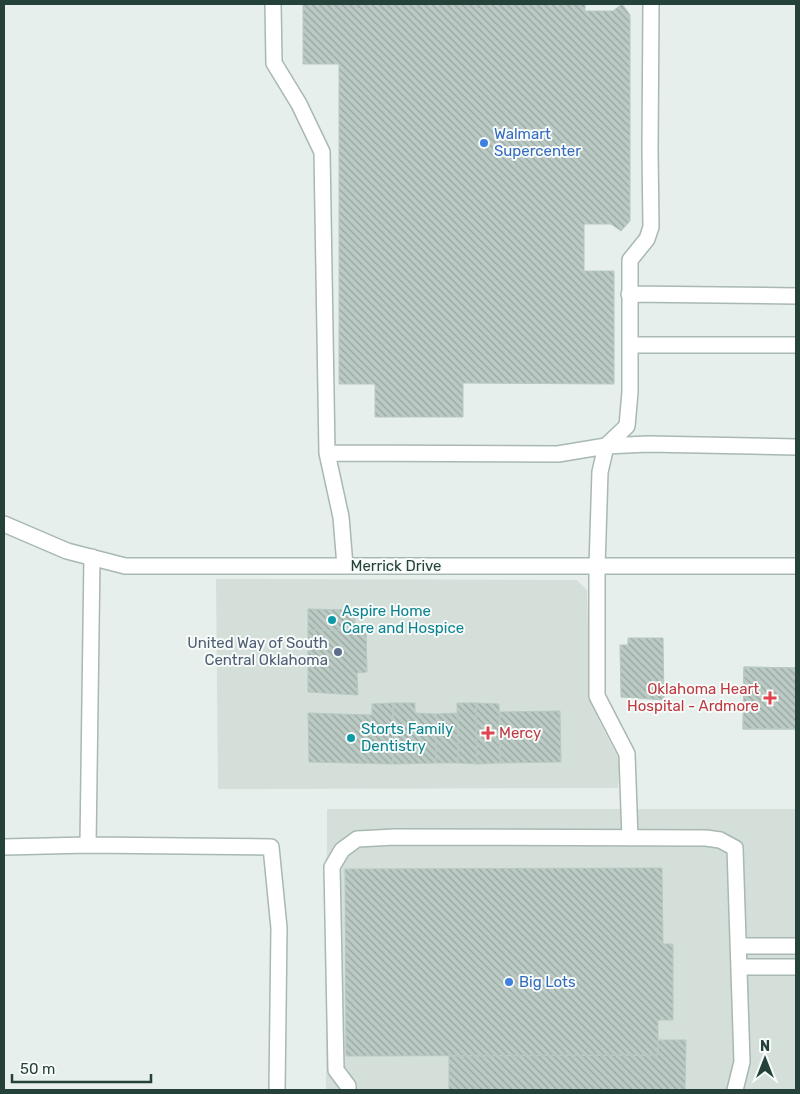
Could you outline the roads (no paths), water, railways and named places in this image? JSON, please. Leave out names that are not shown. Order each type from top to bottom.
[{"type":"street","points":[[273,4],[274,64],[298,104],[322,152],[327,453],[341,517],[345,566]]},
{"type":"street","points":[[630,838],[627,754],[597,696],[597,567],[600,472],[606,446],[627,426],[630,392],[630,260],[647,239],[651,227],[651,4]]},
{"type":"street","points":[[630,294],[796,296]]},
{"type":"street","points":[[630,344],[796,345]]},
{"type":"street","points":[[327,453],[558,454],[606,446],[648,444],[796,447]]},
{"type":"street","name":"Merrick Drive","points":[[4,524],[67,551],[125,566],[796,566]]},
{"type":"street","points":[[88,845],[92,558]]},
{"type":"street","points":[[348,1090],[348,1086],[336,1070],[332,867],[342,850],[357,839],[395,837],[706,838],[720,840],[735,848],[742,1062],[735,1090]]},
{"type":"street","points":[[4,847],[88,845],[271,847],[279,928],[278,1090]]},
{"type":"street","points":[[739,946],[796,946]]},
{"type":"street","points":[[740,967],[796,967]]},
{"type":"place","name":"Walmart Supercenter","points":[[484,143]]},
{"type":"place","name":"Aspire Home Care and Hospice","points":[[332,620]]},
{"type":"place","name":"United Way of South Central Oklahoma","points":[[338,652]]},
{"type":"place","name":"Oklahoma Heart Hospital - Ardmore","points":[[770,698]]},
{"type":"place","name":"Mercy","points":[[488,733]]},
{"type":"place","name":"Storts Family Dentistry","points":[[351,738]]},
{"type":"place","name":"Big Lots","points":[[509,982]]}]
